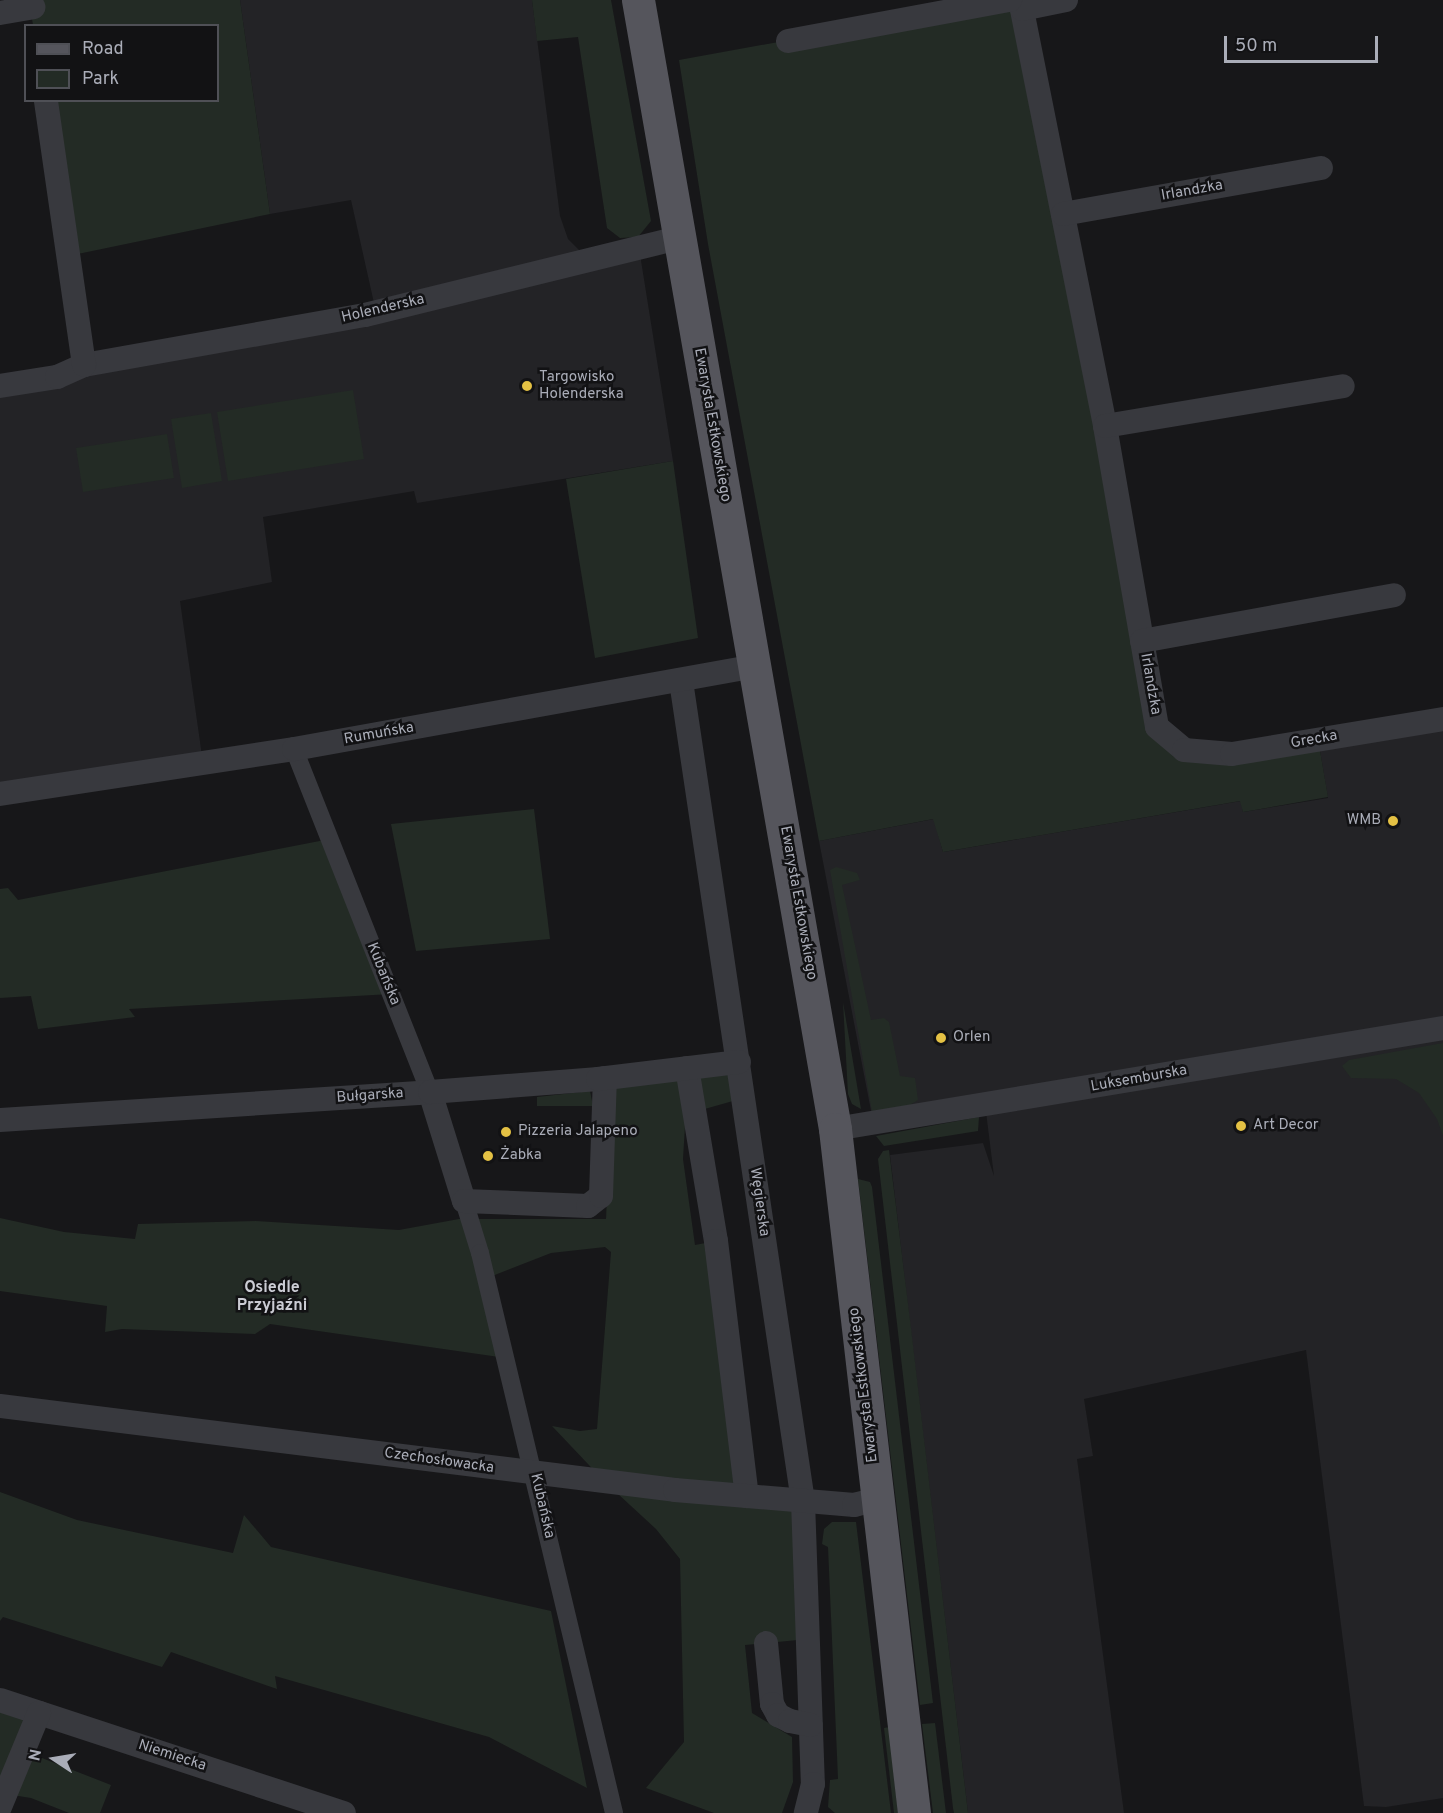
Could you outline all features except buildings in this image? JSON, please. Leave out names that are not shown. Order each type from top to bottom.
[{"type":"main road","name":"Ewarysta Estkowskiego","points":[[638,0],[835,1129],[914,1813]]},
{"type":"street","points":[[788,41],[1017,3],[1066,0]]},
{"type":"street","name":"Irlandzka","points":[[1017,3],[1063,214],[1105,426],[1157,727],[1184,750]]},
{"type":"street","points":[[0,13],[34,11]]},
{"type":"street","points":[[46,102],[84,365]]},
{"type":"street","name":"Irlandzka","points":[[1063,214],[1321,168]]},
{"type":"street","name":"Holenderska","points":[[0,386],[57,377],[84,365],[365,315],[679,238]]},
{"type":"street","points":[[1105,426],[1343,386]]},
{"type":"street","name":"Irlandzka","points":[[1142,641],[1394,595]]},
{"type":"street","name":"Rumuńska","points":[[0,794],[294,749],[756,666]]},
{"type":"street","name":"Węgierska","points":[[681,681],[802,1501],[813,1784],[809,1811]]},
{"type":"street","name":"Grecka","points":[[1184,750],[1232,754],[1443,718]]},
{"type":"street","name":"Kubańska","points":[[294,749],[430,1092],[464,1201],[535,1474],[614,1813]]},
{"type":"street","name":"Luksemburska","points":[[835,1129],[1443,1028]]},
{"type":"street","name":"Bułgarska","points":[[0,1120],[430,1092],[605,1078],[739,1062]]},
{"type":"street","points":[[687,1068],[716,1241],[747,1496]]},
{"type":"street","points":[[464,1201],[596,1203],[601,1196],[605,1078]]},
{"type":"street","name":"Czechosłowacka","points":[[0,1406],[675,1490],[854,1504],[878,1499]]},
{"type":"street","points":[[766,1642],[772,1704],[778,1715],[789,1721],[811,1725]]},
{"type":"street","name":"Niemiecka","points":[[0,1700],[344,1813]]},
{"type":"street","points":[[0,1807],[39,1713]]},
{"type":"shaded area","points":[[240,0],[532,0],[560,216],[568,239],[588,259],[639,248],[673,461],[417,503],[414,491],[263,517],[272,582],[180,601],[203,763],[0,794],[0,386],[376,312],[351,200],[270,214]]},
{"type":"shaded area","points":[[1443,719],[1443,1798],[1386,1807],[1364,1806],[1306,1350],[1084,1399],[1093,1456],[1077,1459],[1124,1813],[968,1813],[890,1155],[983,1143],[994,1176],[984,1096],[872,1116],[819,841],[934,819],[943,852],[1241,801],[1243,812],[1328,798],[1318,739]]},
{"type":"green space","points":[[29,0],[240,0],[270,214],[68,256],[45,102],[219,102],[219,24],[33,24]]},
{"type":"green space","points":[[532,0],[611,0],[651,221],[638,237],[620,238],[607,228],[578,37],[537,41]]},
{"type":"green space","points":[[1010,0],[1157,727],[1184,750],[1318,739],[1328,797],[1243,812],[1240,801],[943,852],[933,819],[819,841],[708,244],[679,60]]},
{"type":"green space","points":[[353,390],[364,459],[228,481],[217,412]]},
{"type":"green space","points":[[211,413],[222,481],[182,488],[171,419]]},
{"type":"green space","points":[[167,434],[174,478],[83,492],[76,448]]},
{"type":"green space","points":[[673,461],[698,638],[595,658],[566,479]]},
{"type":"green space","points":[[534,809],[550,939],[416,951],[391,824]]},
{"type":"green space","points":[[330,839],[391,994],[129,1009],[135,1017],[38,1029],[31,996],[0,998],[0,889],[8,888],[18,900]]},
{"type":"green space","points":[[836,867],[857,873],[860,880],[842,885],[871,1020],[884,1018],[889,1022],[900,1076],[915,1078],[918,1100],[910,1105],[872,1112],[830,870]]},
{"type":"green space","points":[[843,1002],[861,1109],[852,1104],[848,1094]]},
{"type":"green space","points":[[1443,1043],[1443,1136],[1437,1119],[1419,1093],[1396,1079],[1351,1078],[1342,1066],[1349,1060]]},
{"type":"green space","points":[[733,1070],[733,1101],[694,1112],[685,1126],[683,1159],[695,1245],[716,1241],[747,1496],[803,1501],[808,1639],[745,1645],[752,1713],[792,1737],[793,1782],[782,1813],[714,1813],[646,1788],[684,1742],[680,1559],[656,1529],[605,1482],[552,1426],[580,1431],[597,1429],[611,1252],[605,1247],[551,1253],[487,1278],[506,1358],[270,1324],[255,1334],[122,1329],[105,1332],[107,1306],[0,1291],[0,1218],[64,1232],[135,1239],[138,1224],[256,1221],[399,1230],[459,1219],[606,1219],[612,1089]]},
{"type":"green space","points":[[590,1091],[593,1106],[537,1106],[537,1097]]},
{"type":"green space","points":[[979,1117],[978,1131],[884,1146],[876,1136]]},
{"type":"green space","points":[[889,1150],[968,1813],[954,1813],[953,1808],[878,1159],[883,1151]]},
{"type":"green space","points":[[858,1179],[870,1182],[872,1187],[933,1703],[920,1705]]},
{"type":"green space","points":[[0,1492],[77,1520],[233,1553],[244,1515],[271,1547],[551,1611],[587,1788],[489,1737],[275,1676],[277,1689],[171,1652],[162,1667],[3,1617],[0,1621]]},
{"type":"green space","points":[[832,1522],[856,1522],[891,1813],[835,1813],[828,1807],[830,1780],[838,1779],[828,1547],[822,1544],[824,1529]]},
{"type":"green space","points":[[0,1700],[39,1713],[24,1751],[111,1785],[100,1813],[69,1813],[31,1798],[6,1794],[0,1807]]},
{"type":"green space","points":[[935,1723],[946,1813],[933,1813],[922,1724]]},
{"type":"green space","points":[[889,1727],[898,1813],[894,1813],[884,1728]]},
{"type":"place","name":"Targowisko Holenderska","points":[[527,386]]},
{"type":"place","name":"WMB","points":[[1393,821]]},
{"type":"place","name":"Orlen","points":[[941,1038]]},
{"type":"place","name":"Art Decor","points":[[1241,1126]]},
{"type":"place","name":"Pizzeria Jalapeno","points":[[506,1132]]},
{"type":"place","name":"Żabka","points":[[488,1156]]},
{"type":"district","name":"Osiedle Przyjaźni","points":[[272,1297]]}]
